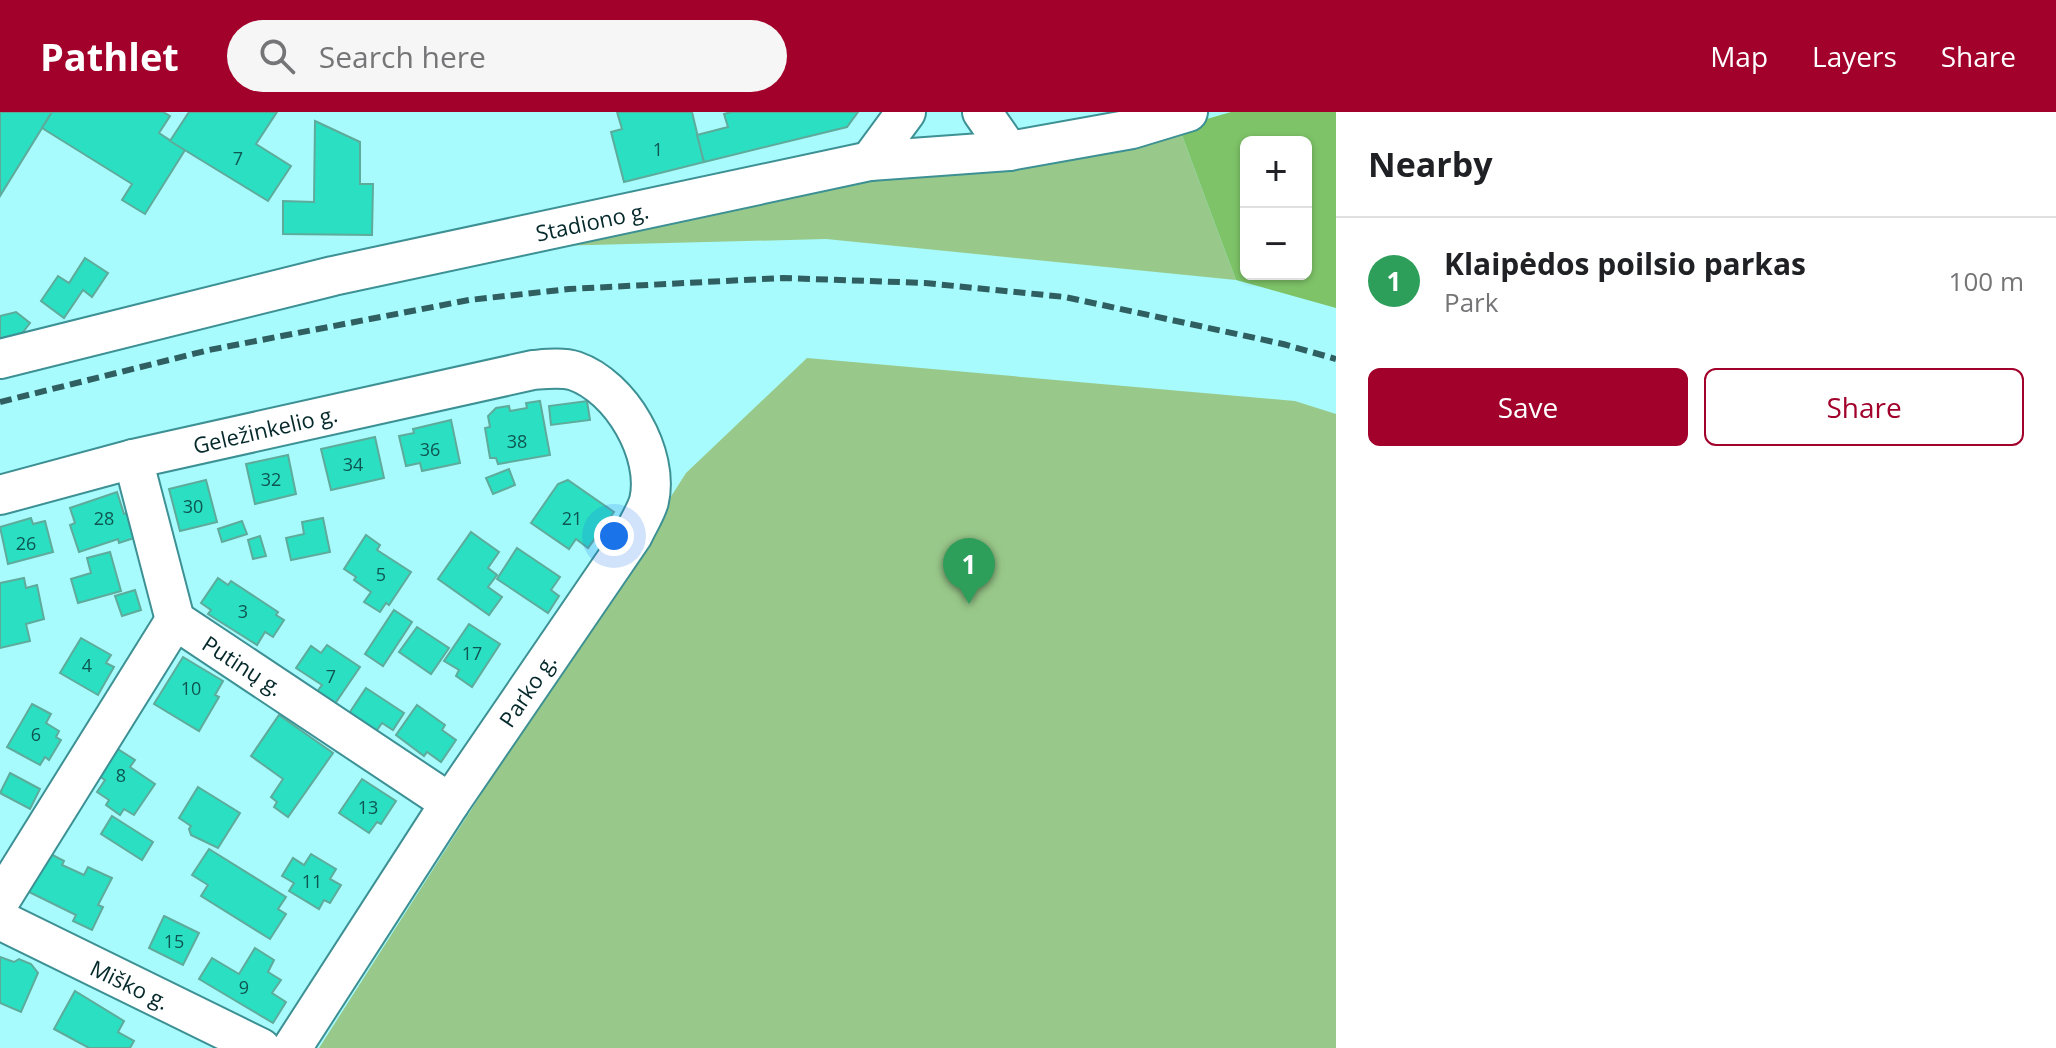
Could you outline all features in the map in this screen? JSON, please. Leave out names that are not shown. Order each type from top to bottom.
[{"type":"street","points":[[870,161],[906,112]]},
{"type":"street","points":[[982,112],[1009,151]]},
{"type":"street","name":"Stadiono g.","points":[[0,359],[333,276],[870,161],[1009,151],[1132,129],[1188,112]]},
{"type":"street","name":"Geležinkelio g.","points":[[0,495],[133,459],[533,370]]},
{"type":"street","name":"Parko g.","points":[[292,1048],[450,803],[633,535],[648,502],[651,473],[647,449],[621,408],[598,386],[576,372],[533,370]]},
{"type":"street","points":[[0,901],[175,620],[133,459]]},
{"type":"street","name":"Putinų g.","points":[[175,620],[450,803]]},
{"type":"street","name":"Miško g.","points":[[0,920],[261,1048]]},
{"type":"green space","points":[[1231,112],[1336,112],[1336,308],[1236,280],[1179,127]]},
{"type":"green space","points":[[1179,127],[1236,280],[826,239],[552,246],[820,185]]},
{"type":"green space","points":[[807,358],[1295,401],[1336,414],[1336,1048],[319,1048],[686,473]]},
{"type":"building","points":[[0,112],[52,112],[0,196]]},
{"type":"building","points":[[52,112],[163,112],[170,116],[159,133],[185,150],[145,214],[122,200],[132,184],[42,128]]},
{"type":"building","points":[[189,112],[277,112],[256,144],[291,166],[268,201],[170,141]]},
{"type":"building","points":[[617,112],[692,112],[704,162],[624,182],[611,132],[622,129]]},
{"type":"building","points":[[858,112],[847,127],[704,162],[697,135],[728,127],[724,114]]},
{"type":"building","points":[[315,121],[360,142],[360,184],[373,184],[372,235],[283,234],[283,201],[314,202]]},
{"type":"building","points":[[85,258],[108,273],[92,297],[83,290],[64,318],[41,301],[58,276],[69,283]]},
{"type":"building","points":[[16,312],[30,323],[13,345],[0,348],[0,316]]},
{"type":"building","points":[[540,401],[550,455],[498,464],[496,458],[490,458],[485,428],[490,427],[488,416],[496,408],[509,406],[510,411],[527,408],[526,403]]},
{"type":"building","points":[[587,401],[590,420],[551,425],[549,406]]},
{"type":"building","points":[[451,420],[460,463],[422,471],[420,463],[406,466],[399,436],[414,433],[413,429]]},
{"type":"building","points":[[375,437],[384,478],[331,490],[321,449]]},
{"type":"building","points":[[288,455],[296,494],[255,504],[246,464]]},
{"type":"building","points":[[509,469],[515,485],[493,494],[486,478]]},
{"type":"building","points":[[206,480],[217,522],[180,531],[169,489]]},
{"type":"building","points":[[568,480],[614,512],[588,548],[576,539],[569,549],[531,523],[558,484]]},
{"type":"building","points":[[117,492],[124,514],[132,511],[140,536],[119,543],[118,539],[79,552],[70,525],[75,523],[70,508]]},
{"type":"building","points":[[31,518],[33,524],[45,521],[53,552],[8,564],[0,527]]},
{"type":"building","points":[[323,518],[330,552],[291,560],[286,538],[304,534],[302,522]]},
{"type":"building","points":[[242,521],[247,534],[222,542],[218,529]]},
{"type":"building","points":[[471,532],[499,552],[488,568],[497,575],[488,587],[502,597],[489,615],[438,579]]},
{"type":"building","points":[[366,535],[380,545],[377,550],[411,572],[389,605],[386,603],[380,612],[364,602],[371,592],[344,569]]},
{"type":"building","points":[[260,536],[266,556],[253,559],[248,540]]},
{"type":"building","points":[[517,548],[560,577],[551,590],[559,596],[548,613],[497,579]]},
{"type":"building","points":[[110,552],[121,591],[78,603],[71,579],[91,573],[87,558]]},
{"type":"building","points":[[24,578],[26,588],[37,585],[44,619],[26,624],[30,641],[0,648],[0,583]]},
{"type":"building","points":[[218,578],[228,585],[231,581],[278,612],[276,615],[284,620],[273,637],[265,632],[257,645],[208,614],[211,610],[201,603]]},
{"type":"building","points":[[135,590],[141,610],[122,616],[115,596]]},
{"type":"building","points":[[394,610],[412,622],[383,666],[365,654]]},
{"type":"building","points":[[469,624],[500,644],[472,687],[456,676],[459,670],[444,661]]},
{"type":"building","points":[[417,627],[449,648],[431,674],[399,652]]},
{"type":"building","points":[[81,638],[111,655],[106,663],[114,667],[98,695],[60,673]]},
{"type":"building","points":[[327,645],[360,667],[334,705],[316,693],[322,685],[296,668],[311,646],[321,653]]},
{"type":"building","points":[[183,657],[223,681],[215,695],[219,697],[199,731],[154,704]]},
{"type":"building","points":[[366,688],[404,713],[393,730],[382,723],[375,733],[348,715]]},
{"type":"building","points":[[32,704],[51,714],[46,723],[59,731],[56,737],[61,740],[49,760],[45,757],[40,765],[7,747]]},
{"type":"building","points":[[417,705],[445,725],[442,730],[456,740],[441,762],[427,752],[424,756],[396,735]]},
{"type":"building","points":[[279,715],[333,753],[288,817],[274,807],[277,802],[271,797],[283,779],[251,756]]},
{"type":"building","points":[[110,744],[135,760],[130,767],[155,784],[134,815],[124,809],[120,815],[106,805],[109,800],[97,792],[105,780],[92,771]]},
{"type":"building","points":[[10,773],[40,789],[30,809],[0,793]]},
{"type":"building","points":[[362,779],[396,801],[381,824],[377,822],[369,833],[339,813]]},
{"type":"building","points":[[198,787],[240,813],[218,848],[191,835],[191,826],[179,818]]},
{"type":"building","points":[[112,816],[153,842],[142,860],[101,834]]},
{"type":"building","points":[[209,849],[286,897],[278,909],[286,914],[270,939],[201,896],[208,885],[192,875]]},
{"type":"building","points":[[45,851],[64,861],[62,865],[84,875],[88,867],[112,878],[98,905],[103,907],[92,930],[73,921],[76,915],[25,890]]},
{"type":"building","points":[[311,854],[336,869],[330,879],[341,885],[330,903],[324,900],[319,909],[289,891],[294,883],[282,876],[293,858],[304,865]]},
{"type":"building","points":[[164,916],[199,933],[183,965],[149,948]]},
{"type":"building","points":[[255,948],[274,960],[268,972],[281,980],[272,993],[286,1002],[273,1023],[199,979],[212,958],[239,974]]},
{"type":"building","points":[[0,957],[31,964],[38,973],[21,1012],[0,1003]]},
{"type":"building","points":[[75,991],[124,1021],[118,1032],[134,1041],[130,1048],[89,1048],[54,1029]]},
{"type":"railway","points":[[0,402],[209,350],[469,300],[569,289],[783,278],[925,283],[1065,297],[1283,344],[1336,359]]},
{"type":"place","name":"Klaipėdos poilsio parkas","points":[[969,604]]}]
